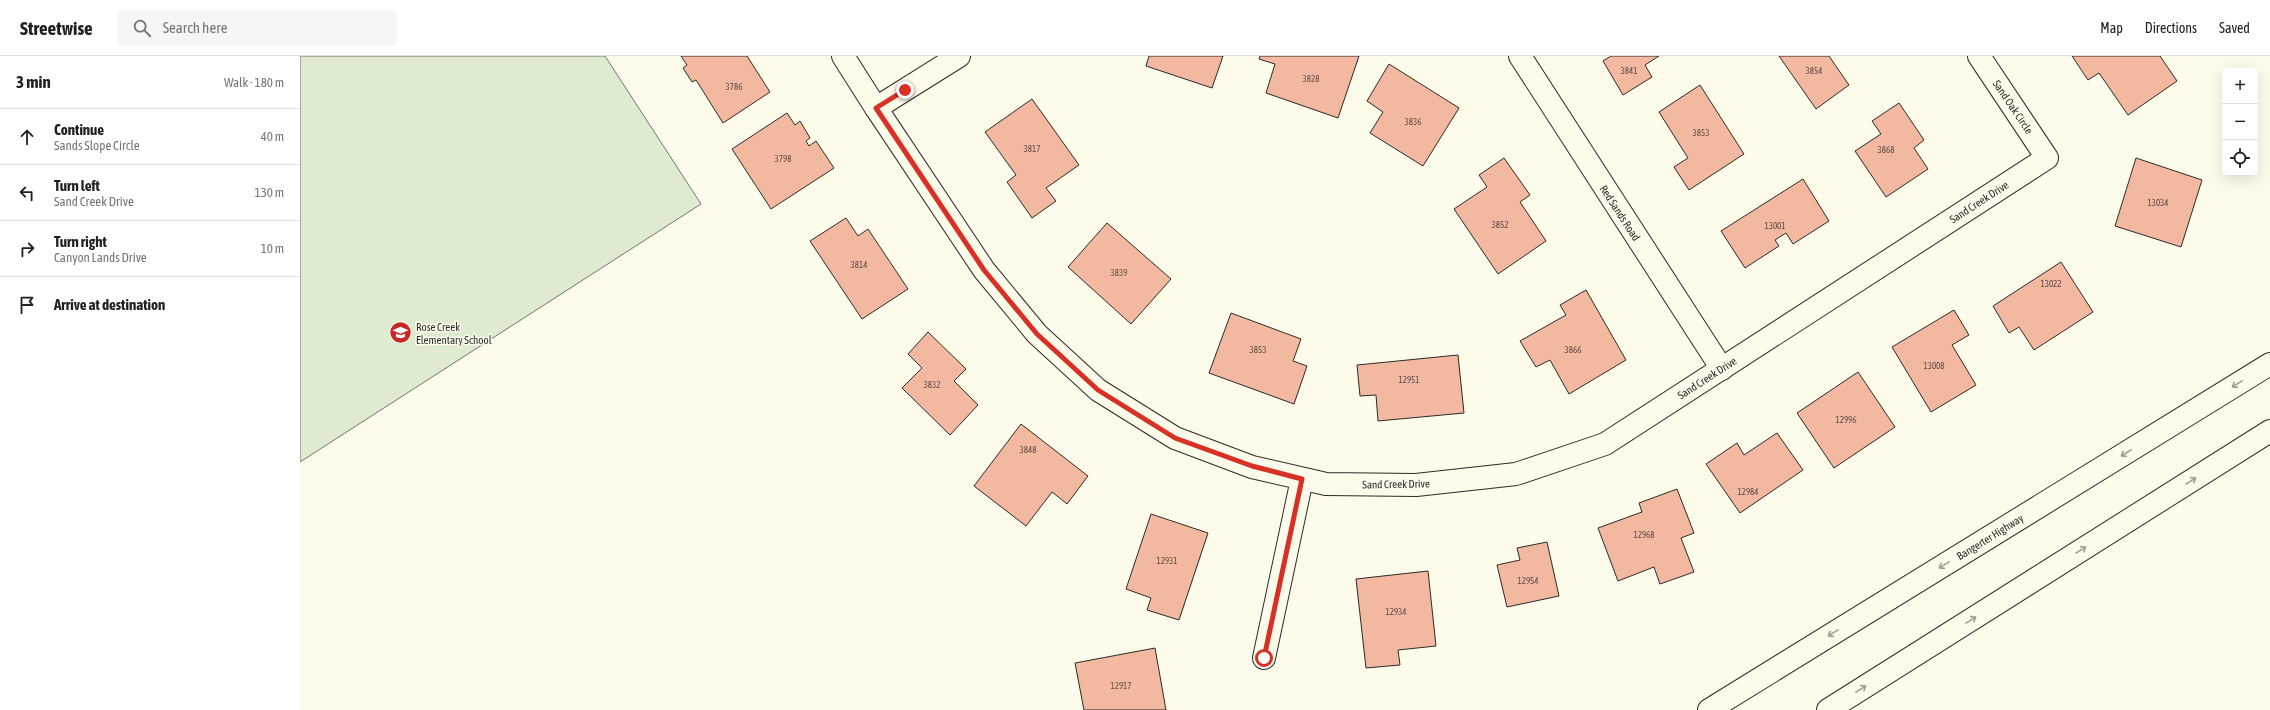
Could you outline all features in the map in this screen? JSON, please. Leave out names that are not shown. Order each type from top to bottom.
[{"type":"main road","name":"Sand Creek Drive","points":[[843,56],[984,270],[1037,334],[1098,390],[1175,438],[1252,466],[1326,484],[1416,485],[1516,474],[1605,444],[2047,158]]},
{"type":"main road","points":[[876,108],[959,56]]},
{"type":"main road","name":"Red Sands Road","points":[[1520,56],[1722,368]]},
{"type":"main road","name":"Sand Oak Circle","points":[[1979,56],[2047,158]]},
{"type":"main road","name":"Bangerter Highway","points":[[1709,710],[2270,364]]},
{"type":"main road","points":[[1828,710],[2270,431]]},
{"type":"main road","points":[[1264,658],[1302,479]]},
{"type":"green space","name":"Rose Creek Elementary School","points":[[300,56],[605,56],[701,204],[300,462]]},
{"type":"building","points":[[681,56],[747,56],[770,92],[723,123],[696,80],[692,82],[683,68],[687,65]]},
{"type":"building","points":[[1149,56],[1223,56],[1212,88],[1146,66]]},
{"type":"building","points":[[1260,56],[1359,56],[1338,118],[1266,93],[1275,64],[1259,59]]},
{"type":"building","points":[[1611,56],[1659,56],[1645,65],[1652,77],[1623,95],[1603,61]]},
{"type":"building","points":[[1779,56],[1829,56],[1849,85],[1816,109]]},
{"type":"building","points":[[2072,56],[2160,56],[2177,81],[2128,115],[2099,73],[2088,80]]},
{"type":"building","points":[[1389,64],[1459,108],[1423,166],[1370,133],[1383,112],[1367,101]]},
{"type":"building","points":[[1700,85],[1744,154],[1689,190],[1674,167],[1688,158],[1659,112]]},
{"type":"building","points":[[1032,99],[1079,165],[1046,188],[1056,201],[1032,218],[1007,182],[1016,175],[985,132]]},
{"type":"building","points":[[1899,103],[1924,140],[1914,148],[1928,169],[1886,197],[1855,151],[1881,134],[1872,121]]},
{"type":"building","points":[[787,113],[795,125],[800,121],[810,138],[806,141],[809,146],[816,141],[834,168],[771,209],[732,149]]},
{"type":"building","points":[[1504,158],[1530,195],[1520,202],[1546,241],[1498,274],[1454,209],[1487,187],[1479,175]]},
{"type":"building","points":[[2136,158],[2202,180],[2181,247],[2115,226]]},
{"type":"building","points":[[1803,179],[1829,221],[1793,244],[1786,233],[1775,240],[1779,246],[1745,268],[1721,231]]},
{"type":"building","points":[[846,218],[858,236],[868,229],[908,289],[862,319],[810,241]]},
{"type":"building","points":[[1107,223],[1171,279],[1131,324],[1068,267]]},
{"type":"building","points":[[2061,262],[2093,312],[2034,350],[2019,327],[2009,333],[1993,306]]},
{"type":"building","points":[[1586,290],[1626,360],[1569,394],[1550,360],[1536,367],[1520,341],[1566,315],[1560,305]]},
{"type":"building","points":[[1954,310],[1969,335],[1952,345],[1976,385],[1931,412],[1892,347]]},
{"type":"building","points":[[1231,313],[1301,339],[1293,361],[1307,366],[1294,404],[1209,373]]},
{"type":"building","points":[[928,332],[966,369],[954,381],[978,405],[950,435],[902,388],[922,368],[908,354]]},
{"type":"building","points":[[1458,355],[1464,413],[1378,421],[1376,395],[1360,396],[1357,365]]},
{"type":"building","points":[[1858,372],[1895,427],[1834,468],[1797,413]]},
{"type":"building","points":[[1021,424],[1088,476],[1067,504],[1052,492],[1026,526],[974,486]]},
{"type":"building","points":[[1777,433],[1803,470],[1740,513],[1706,464],[1737,443],[1744,455]]},
{"type":"building","points":[[1677,489],[1694,533],[1681,538],[1694,572],[1660,584],[1654,567],[1618,581],[1598,528],[1642,512],[1639,503]]},
{"type":"building","points":[[1151,514],[1208,533],[1179,620],[1147,610],[1151,598],[1126,589]]},
{"type":"building","points":[[1547,542],[1559,596],[1507,607],[1497,565],[1520,560],[1517,548]]},
{"type":"building","points":[[1428,571],[1436,646],[1398,650],[1400,665],[1366,668],[1356,579]]},
{"type":"building","points":[[1155,648],[1166,710],[1084,710],[1075,663]]},
{"type":"place","name":"Rose Creek Elementary School","points":[[400,333]]},
{"type":"route","points":[[905,90],[876,108],[984,270],[1037,334],[1098,390],[1175,438],[1252,466],[1302,479],[1264,658]]}]
